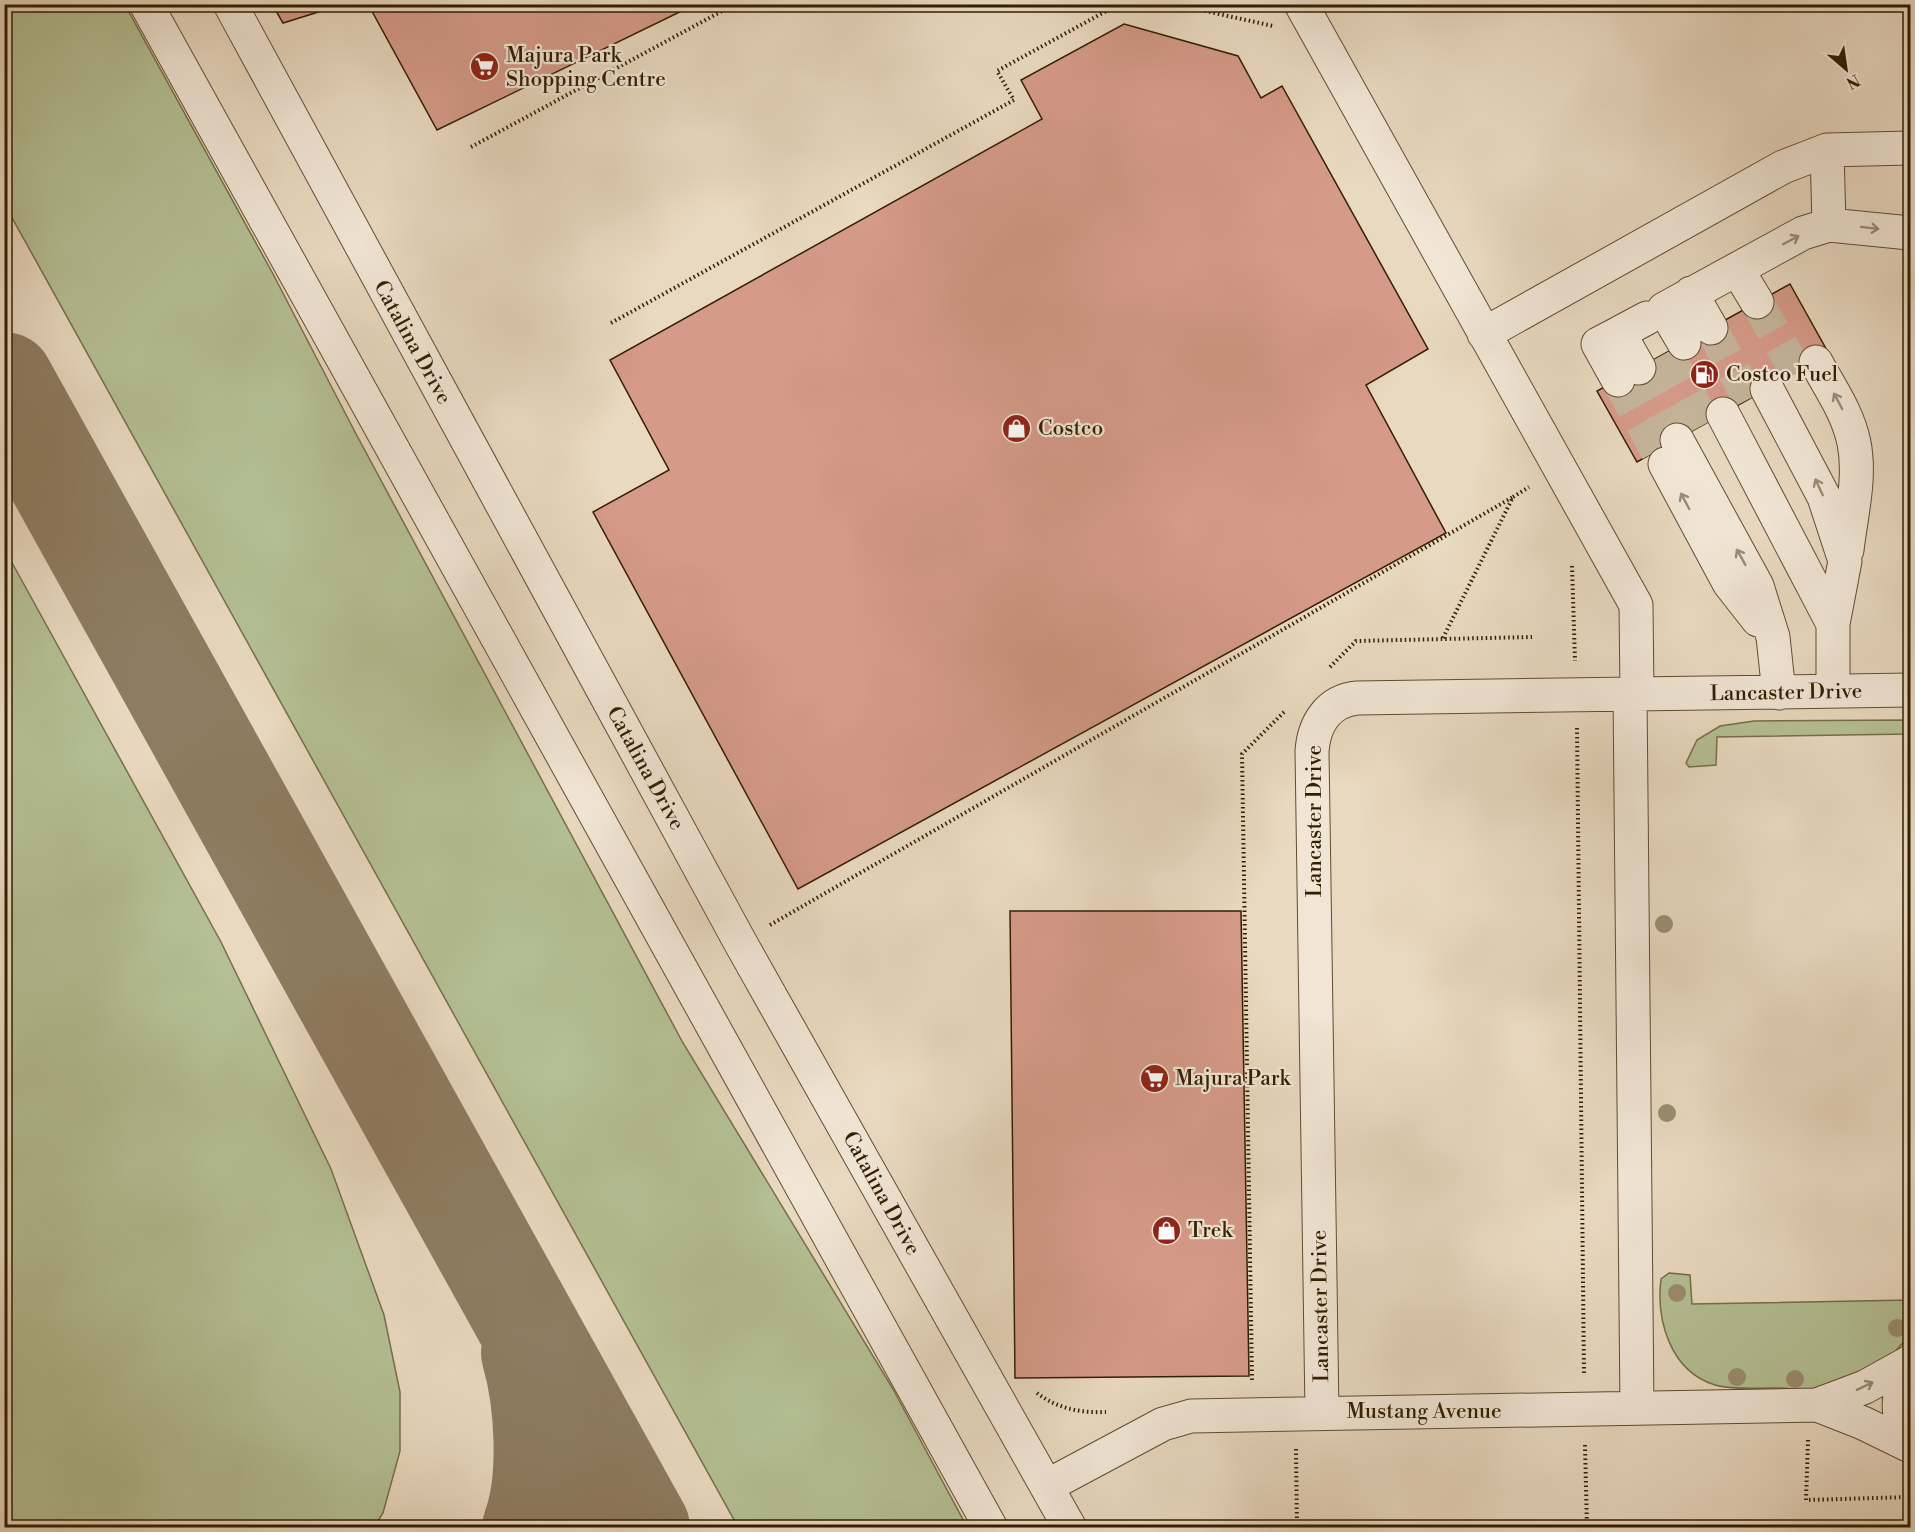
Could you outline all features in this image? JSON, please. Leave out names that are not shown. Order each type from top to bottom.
[{"type":"street","points":[[146,4],[991,1527]]},
{"type":"street","name":"Catalina Drive","points":[[230,4],[740,942],[1070,1527]]},
{"type":"street","points":[[1301,4],[1636,605],[1634,694],[1637,1408]]},
{"type":"street","points":[[1484,334],[1783,167],[1827,150],[1911,148]]},
{"type":"street","points":[[1827,150],[1829,225]]},
{"type":"street","points":[[1674,348],[1598,344],[1803,233],[1829,225],[1911,233]]},
{"type":"street","points":[[1701,288],[1767,296]]},
{"type":"street","points":[[1674,348],[1701,288]]},
{"type":"street","points":[[1674,348],[1701,288]]},
{"type":"street","points":[[1806,367],[1837,452],[1851,517],[1835,578]]},
{"type":"street","points":[[1713,419],[1835,578]]},
{"type":"street","points":[[1713,419],[1824,497],[1835,578],[1833,691]]},
{"type":"street","points":[[1713,419],[1729,583],[1773,637],[1779,693]]},
{"type":"street","name":"Lancaster Drive","points":[[1322,1413],[1312,751],[1316,730],[1333,706],[1347,699],[1911,690]]},
{"type":"street","name":"Mustang Avenue","points":[[1813,1419],[1911,1362]]},
{"type":"street","points":[[1911,1368],[1901,1389],[1899,1408],[1903,1426],[1911,1440]]},
{"type":"street","name":"Mustang Avenue","points":[[1047,1486],[1163,1424],[1180,1418],[1322,1413],[1637,1408],[1813,1419],[1911,1446]]},
{"type":"path","points":[[471,147],[735,4]]},
{"type":"path","points":[[611,323],[1014,100],[997,71],[1119,4]]},
{"type":"path","points":[[740,942],[1532,485]]},
{"type":"path","points":[[1443,638],[1513,497]]},
{"type":"path","points":[[1572,567],[1576,695],[1587,1527]]},
{"type":"path","points":[[1242,754],[1252,1383],[1261,1383]]},
{"type":"path","points":[[1813,1419],[1806,1500],[1911,1497]]},
{"type":"path","points":[[1288,1446],[1296,1446],[1297,1527]]},
{"type":"green space","points":[[4,5],[125,5],[273,274],[355,432],[683,1043],[893,1389],[967,1527],[738,1527],[5,205]]},
{"type":"green space","points":[[5,550],[221,942],[331,1169],[384,1315],[400,1392],[400,1451],[383,1513],[374,1527],[5,1527]]},
{"type":"green space","points":[[1910,720],[1910,734],[1717,737],[1716,765],[1689,767],[1686,763],[1697,740],[1720,726],[1754,721]]},
{"type":"green space","points":[[1669,1273],[1690,1275],[1692,1304],[1910,1300],[1910,1337],[1884,1362],[1831,1387],[1806,1389],[1722,1387],[1700,1378],[1687,1368],[1669,1342],[1664,1327],[1660,1295],[1661,1279]]},
{"type":"building","points":[[272,4],[344,4],[283,23]]},
{"type":"building","name":"Majura Park Shopping Centre","points":[[368,4],[696,4],[437,130]]},
{"type":"building","name":"Costco","points":[[1124,24],[1238,56],[1261,98],[1282,86],[1428,349],[1366,385],[1446,533],[798,889],[593,512],[669,470],[610,360],[1042,119],[1021,80]]},
{"type":"building","points":[[1790,284],[1829,354],[1637,462],[1597,391]]},
{"type":"building","points":[[1010,911],[1241,911],[1249,1376],[1015,1378]]},
{"type":"taxiway","points":[[4,382],[640,1528]]},
{"type":"taxiway","points":[[531,1353],[540,1394],[544,1440],[541,1487],[532,1528]]},
{"type":"tunnel","points":[[1757,302],[1797,373]]},
{"type":"tunnel","points":[[1711,328],[1749,399]]},
{"type":"tunnel","points":[[1666,353],[1705,424]]},
{"type":"tunnel","points":[[1639,368],[1677,440]]},
{"type":"tunnel","points":[[1618,380],[1657,451]]},
{"type":"place","name":"Majura Park Shopping Centre","points":[[485,67]]},
{"type":"place","name":"Costco Fuel","points":[[1705,374]]},
{"type":"place","name":"Costco","points":[[1017,428]]},
{"type":"place","name":"Majura Park","points":[[1154,1078]]},
{"type":"place","name":"Trek","points":[[1167,1230]]}]
